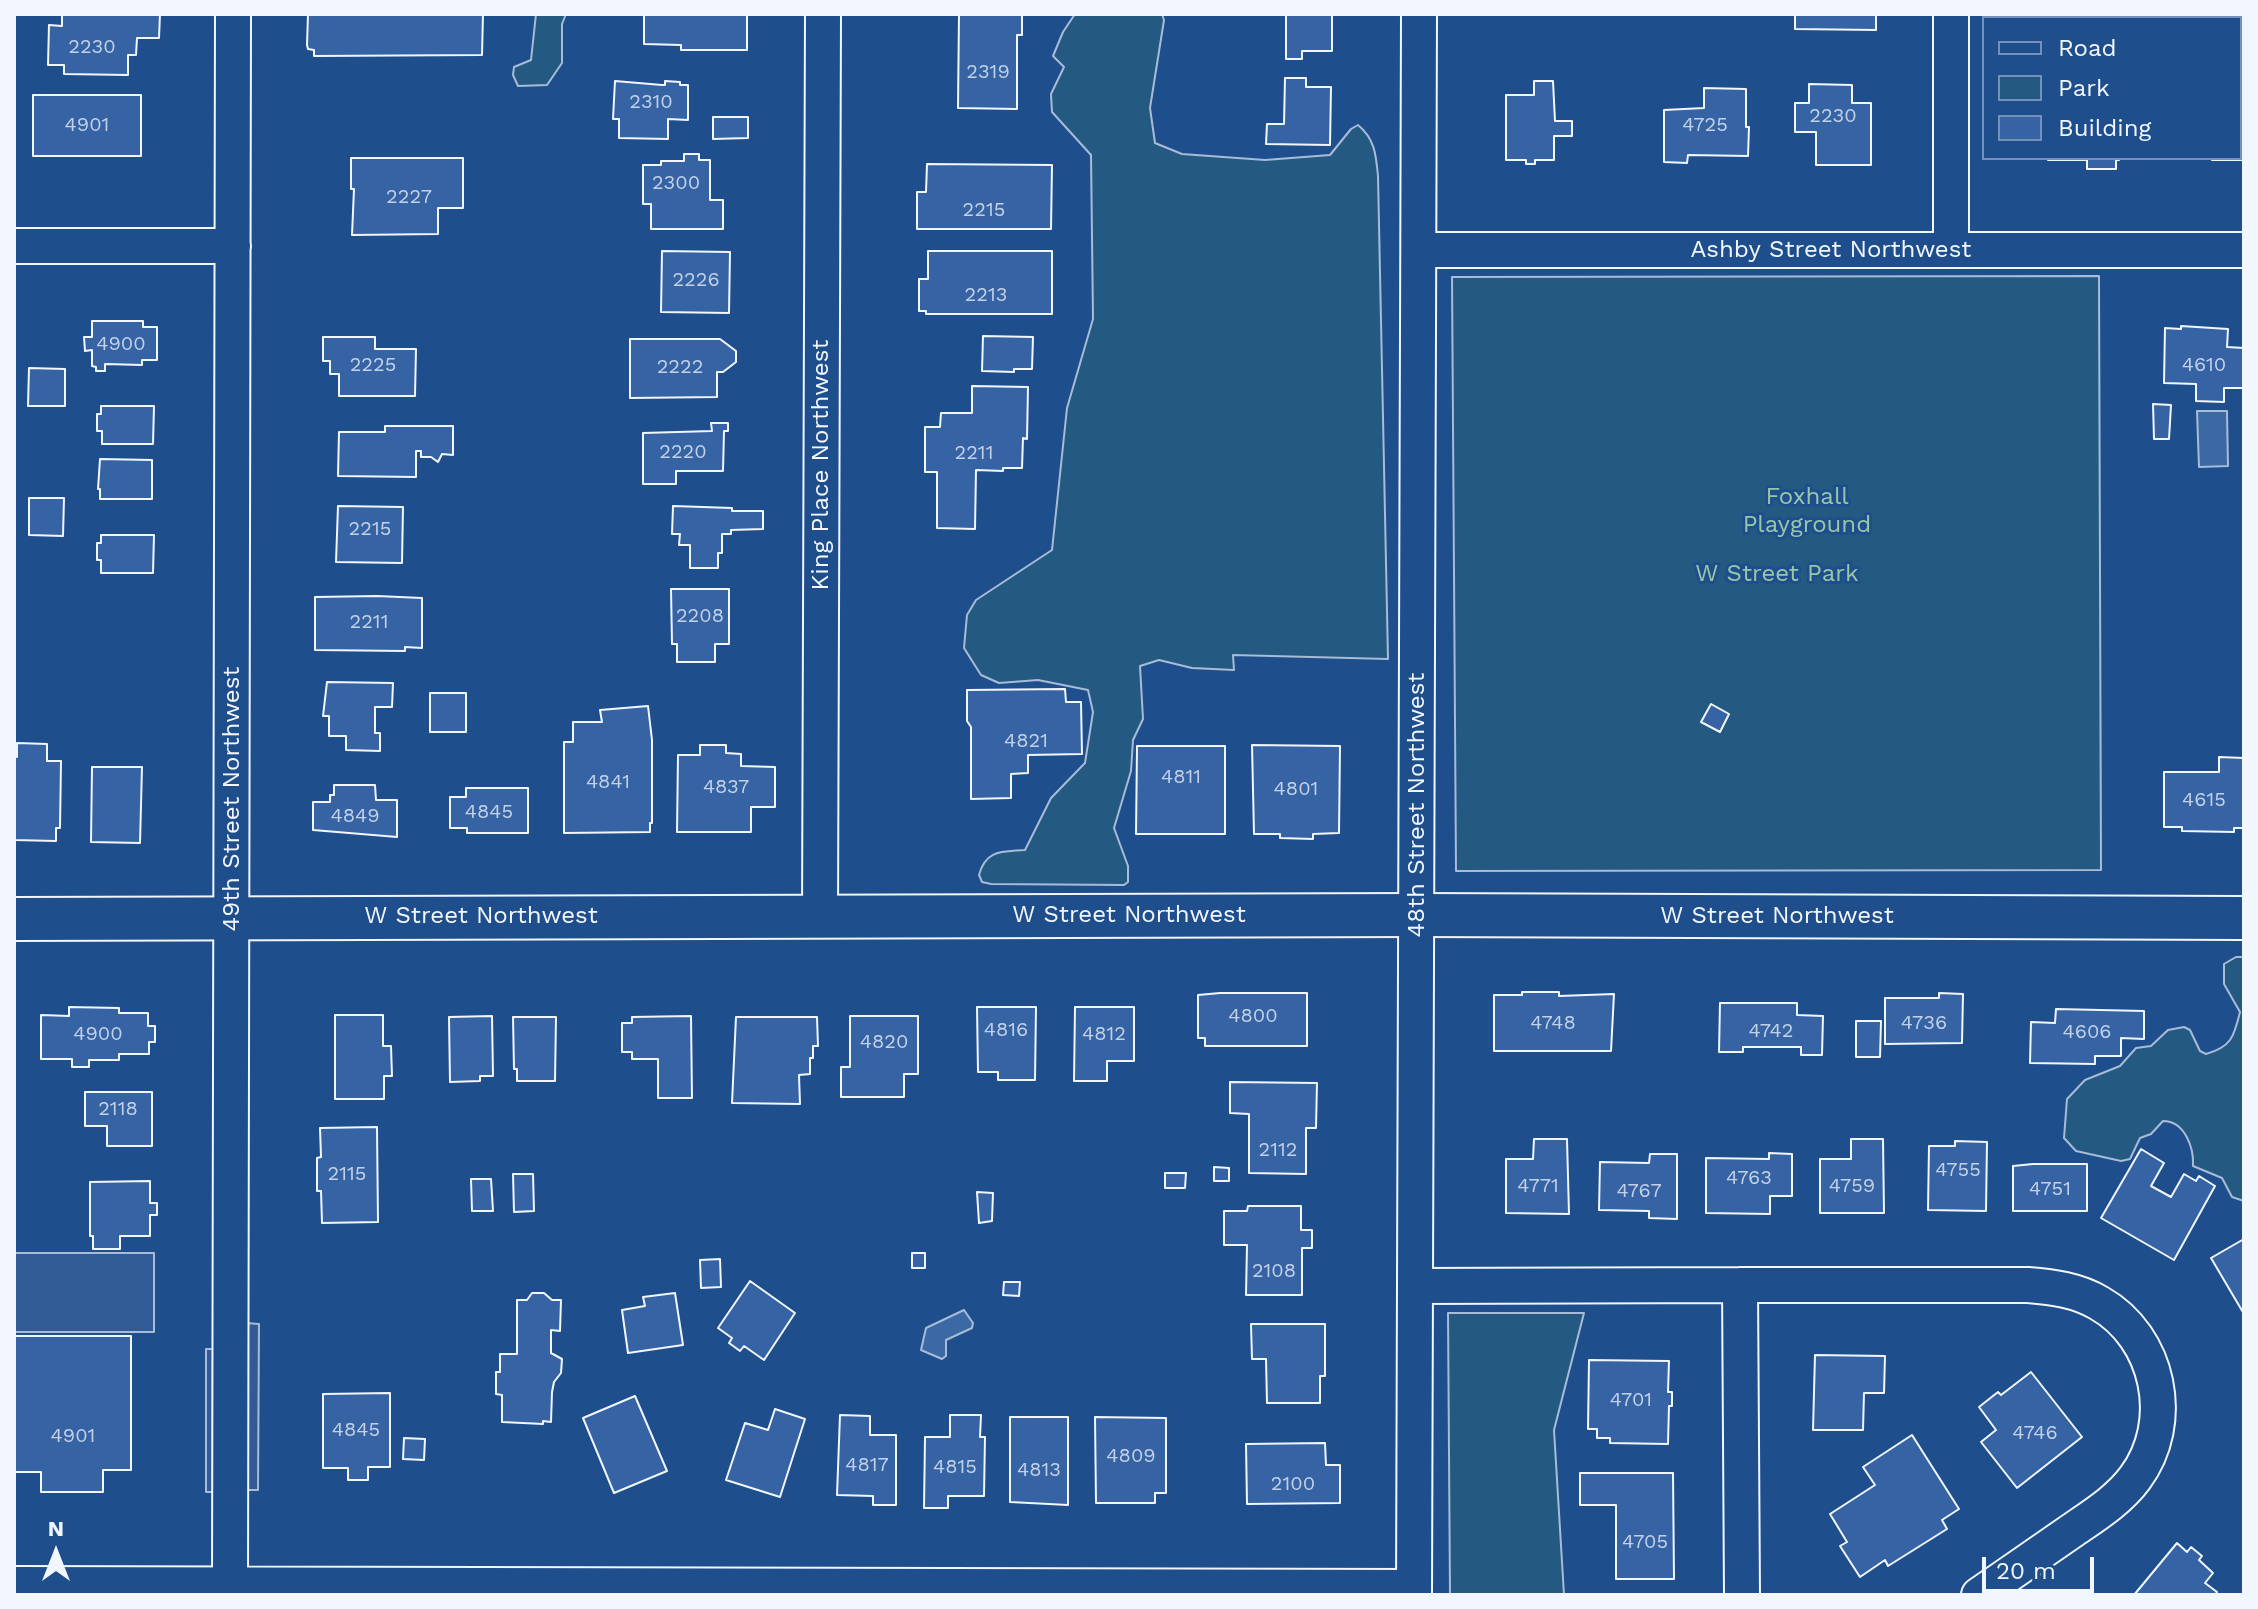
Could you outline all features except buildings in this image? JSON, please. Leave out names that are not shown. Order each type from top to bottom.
[{"type":"street","name":"49th Street Northwest","points":[[230,1585],[233,14]]},
{"type":"street","name":"King Place Northwest","points":[[820,916],[823,14]]},
{"type":"street","name":"48th Street Northwest","points":[[1414,1591],[1419,14]]},
{"type":"street","points":[[1951,14],[1951,250]]},
{"type":"street","points":[[14,246],[233,246]]},
{"type":"street","name":"Ashby Street Northwest","points":[[1419,250],[2244,250]]},
{"type":"street","name":"W Street Northwest","points":[[14,919],[1417,915],[2244,918]]},
{"type":"street","points":[[1740,1285],[1742,1595]]},
{"type":"street","points":[[1416,1286],[2028,1285],[2056,1288],[2099,1303],[2132,1331],[2146,1353],[2158,1390],[2157,1428],[2144,1464],[2135,1479],[2110,1504],[1979,1595]]},
{"type":"street","points":[[14,1584],[608,1590],[1414,1591]]},
{"type":"green space","points":[[536,14],[566,14],[562,24],[562,63],[547,85],[518,86],[513,75],[514,67],[531,60]]},
{"type":"green space","points":[[1075,14],[1162,14],[1164,20],[1150,108],[1155,143],[1182,154],[1265,160],[1330,155],[1358,125],[1371,142],[1378,176],[1388,659],[1233,655],[1234,670],[1192,668],[1159,660],[1140,666],[1143,719],[1133,740],[1131,771],[1114,828],[1128,866],[1128,882],[1124,885],[991,884],[982,882],[979,875],[986,860],[996,854],[1025,850],[1051,798],[1085,763],[1093,712],[1088,690],[1038,680],[999,683],[981,675],[964,648],[967,615],[976,600],[1052,550],[1067,408],[1093,319],[1091,155],[1052,112],[1051,94],[1064,67],[1053,56]]},
{"type":"green space","name":"W Street Park","points":[[2099,276],[2101,870],[1456,871],[1452,277]]},
{"type":"green space","points":[[2236,957],[2244,957],[2244,1201],[2232,1197],[2222,1178],[2193,1166],[2187,1137],[2171,1122],[2163,1121],[2151,1134],[2140,1138],[2130,1159],[2121,1161],[2076,1151],[2064,1138],[2067,1099],[2085,1080],[2120,1066],[2136,1048],[2151,1046],[2168,1030],[2184,1027],[2190,1030],[2200,1051],[2206,1054],[2230,1040],[2240,1012],[2224,984],[2224,964]]},
{"type":"green space","points":[[1448,1313],[1584,1313],[1554,1430],[1564,1595],[1450,1595]]},
{"type":"shaded area","points":[[2197,411],[2227,411],[2228,466],[2199,467]]},
{"type":"shaded area","points":[[14,1253],[154,1253],[154,1332],[14,1332]]},
{"type":"shaded area","points":[[964,1310],[973,1323],[972,1328],[946,1340],[946,1356],[942,1359],[921,1350],[926,1328]]},
{"type":"shaded area","points":[[246,1323],[259,1324],[258,1490],[244,1490]]},
{"type":"shaded area","points":[[206,1349],[220,1349],[219,1492],[206,1492]]},
{"type":"park label","name":"Foxhall Playground","points":[[1807,511]]}]
